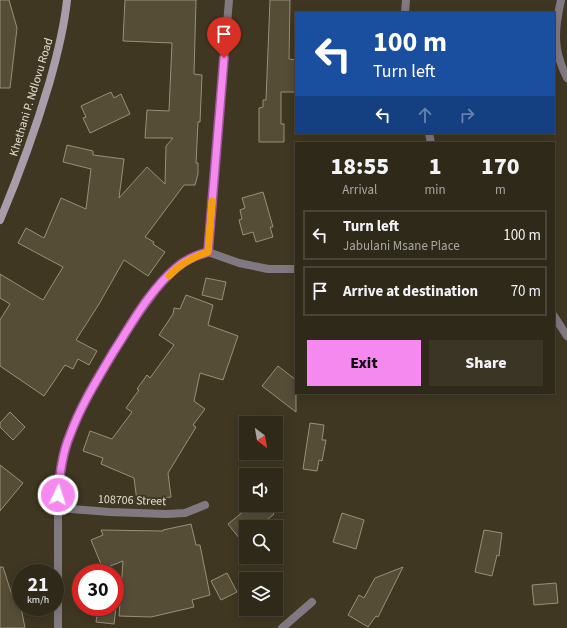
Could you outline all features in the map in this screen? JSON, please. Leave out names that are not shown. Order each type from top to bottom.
[{"type":"street","name":"Khethani P. Ndlovu Road","points":[[0,220],[37,125],[61,39],[66,0]]},
{"type":"street","points":[[208,252],[229,0]]},
{"type":"street","points":[[405,12],[406,0]]},
{"type":"street","points":[[561,0],[556,20],[556,51],[567,78]]},
{"type":"street","points":[[58,628],[58,508],[60,469],[70,435],[89,392],[133,321],[159,286],[176,268],[194,256],[208,252],[239,263],[268,269],[295,269]]},
{"type":"street","points":[[555,318],[567,336]]},
{"type":"street","name":"108706 Street","points":[[58,508],[166,514],[185,513],[205,505]]},
{"type":"street","points":[[282,628],[312,602]]},
{"type":"building","points":[[0,0],[9,0],[17,28],[10,88],[0,88]]},
{"type":"building","points":[[125,0],[196,0],[194,74],[202,75],[200,122],[198,122],[196,163],[198,163],[198,174],[195,185],[184,185],[145,237],[154,242],[153,244],[165,252],[148,276],[124,260],[99,304],[76,340],[97,351],[89,365],[78,359],[73,369],[65,365],[44,396],[0,366],[0,320],[10,304],[0,298],[0,274],[43,300],[63,267],[18,243],[26,228],[44,238],[61,198],[86,209],[91,169],[63,162],[67,145],[93,151],[93,155],[124,159],[119,198],[147,167],[165,184],[166,146],[173,138],[145,138],[147,110],[169,111],[172,43],[123,41]]},
{"type":"building","points":[[270,0],[290,0],[289,59],[295,60],[295,92],[281,92],[281,124],[284,124],[284,142],[259,142],[259,108],[263,107],[263,100],[266,100]]},
{"type":"building","points":[[111,92],[114,98],[121,94],[130,114],[90,133],[83,118],[86,117],[81,106]]},
{"type":"building","points":[[263,192],[273,227],[270,227],[273,237],[256,242],[253,232],[243,235],[239,220],[242,219],[240,210],[245,208],[242,198]]},
{"type":"building","points":[[206,278],[226,282],[222,300],[202,295]]},
{"type":"building","points":[[186,295],[213,305],[208,325],[238,336],[223,380],[200,373],[194,401],[205,409],[193,425],[196,427],[168,473],[171,497],[137,501],[134,478],[101,464],[103,458],[83,451],[90,431],[112,439],[132,412],[126,408],[139,390],[137,389],[147,375],[150,378],[174,345],[159,335],[173,314],[174,308],[180,309]]},
{"type":"building","points":[[278,366],[295,379],[296,412],[262,386]]},
{"type":"building","points":[[10,412],[25,427],[13,440],[0,427],[0,423]]},
{"type":"building","points":[[310,423],[324,425],[322,440],[326,440],[322,461],[319,460],[317,471],[303,469]]},
{"type":"building","points":[[0,465],[23,483],[0,511]]},
{"type":"building","points":[[243,512],[272,512],[274,514],[267,520],[239,520],[239,538],[228,524]]},
{"type":"building","points":[[342,513],[364,520],[356,549],[333,542]]},
{"type":"building","points":[[191,524],[196,545],[200,545],[210,595],[192,600],[194,607],[151,617],[119,616],[124,616],[123,561],[116,564],[101,564],[91,540],[103,535],[101,530],[163,530]]},
{"type":"building","points":[[484,530],[502,533],[499,556],[497,555],[492,576],[475,572]]},
{"type":"building","points":[[0,567],[3,567],[12,595],[12,616],[23,616],[25,628],[0,628]]},
{"type":"building","points":[[403,567],[378,617],[376,616],[368,627],[348,615],[359,595],[364,598],[375,578]]},
{"type":"building","points":[[227,573],[237,592],[221,600],[211,581]]},
{"type":"building","points":[[556,583],[558,603],[534,605],[532,585]]},
{"type":"building","points":[[97,616],[115,616],[114,624],[96,622]]},
{"type":"slow traffic","points":[[169,276],[176,268],[194,256],[208,252],[212,201]]},
{"type":"route","points":[[58,495],[60,469],[70,435],[89,392],[133,321],[159,286],[176,268],[194,256],[208,252],[224,58]]}]
